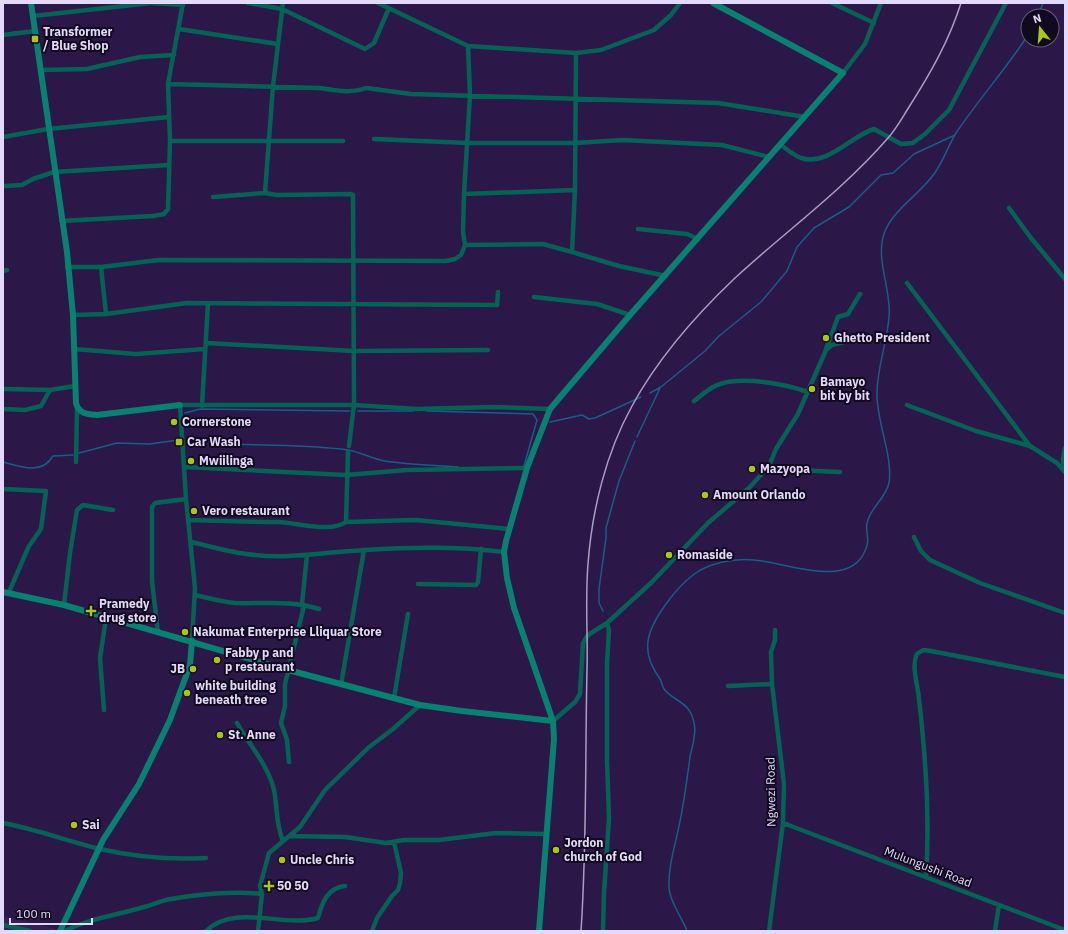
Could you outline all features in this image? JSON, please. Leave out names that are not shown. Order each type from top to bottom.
[{"type":"street","points":[[31,3],[73,315],[78,408],[76,462]]},
{"type":"street","points":[[33,16],[151,3],[183,4],[168,84],[170,141],[168,209],[164,214],[153,216],[61,221]]},
{"type":"street","points":[[248,3],[282,9],[365,49],[374,43],[389,8]]},
{"type":"street","points":[[265,193],[273,86],[283,3]]},
{"type":"street","points":[[378,3],[468,46],[576,53],[601,50],[654,30],[671,15],[680,3]]},
{"type":"street","points":[[713,3],[722,5],[844,73]]},
{"type":"street","points":[[832,3],[874,23]]},
{"type":"street","points":[[539,931],[554,739],[553,721],[514,608],[507,578],[504,552],[509,528],[527,468],[550,409],[630,315],[844,73],[865,44],[882,3]]},
{"type":"street","points":[[780,144],[801,158],[813,159],[823,157],[862,133],[874,129],[886,134],[901,144],[913,143],[925,134],[949,110],[1006,3]]},
{"type":"street","points":[[178,29],[278,44]]},
{"type":"street","points":[[3,36],[35,31]]},
{"type":"street","points":[[67,267],[101,267],[159,260],[446,261],[455,259],[461,255],[465,245],[462,232],[470,95],[468,46]]},
{"type":"street","points":[[572,252],[575,190],[576,53]]},
{"type":"street","points":[[40,70],[87,69],[140,56],[174,55]]},
{"type":"street","points":[[168,84],[273,86],[319,88],[344,91],[359,91],[366,88],[411,94],[718,103],[805,117]]},
{"type":"street","points":[[3,137],[48,129],[169,117]]},
{"type":"street","points":[[374,139],[468,143],[575,143],[623,140],[722,145],[769,157]]},
{"type":"street","points":[[170,141],[343,141]]},
{"type":"street","points":[[4,186],[22,186],[33,179],[54,172],[169,165]]},
{"type":"street","points":[[464,194],[575,190]]},
{"type":"street","points":[[212,197],[265,193],[277,195],[350,194],[353,196],[354,405],[349,446]]},
{"type":"street","points":[[1009,208],[1031,238],[1065,279]]},
{"type":"street","points":[[638,228],[688,234],[698,239]]},
{"type":"street","points":[[465,245],[543,244],[619,266],[666,276]]},
{"type":"street","points":[[101,267],[106,314]]},
{"type":"street","points":[[908,283],[1030,446]]},
{"type":"street","points":[[73,315],[106,314],[179,304],[208,303],[354,306],[497,305],[498,292]]},
{"type":"street","points":[[3,489],[46,491],[41,529],[29,546],[6,592],[64,605],[288,670],[420,705],[492,715],[553,721],[579,698],[582,687],[584,643],[588,635],[606,623],[657,577],[708,523],[749,488],[769,466],[776,449],[798,414],[826,350],[838,317],[848,314],[860,294]]},
{"type":"street","points":[[534,297],[597,304],[630,315]]},
{"type":"street","points":[[202,406],[208,303]]},
{"type":"street","points":[[826,350],[832,345],[870,335]]},
{"type":"street","points":[[206,343],[354,351],[488,350]]},
{"type":"street","points":[[74,349],[136,354],[205,349]]},
{"type":"street","points":[[694,401],[720,384],[743,382],[776,384],[808,392]]},
{"type":"street","points":[[3,389],[50,390],[76,386]]},
{"type":"street","points":[[3,409],[25,410],[40,406],[50,390]]},
{"type":"street","points":[[78,408],[84,414],[97,415],[180,405],[354,405],[417,409],[493,407],[550,409]]},
{"type":"street","points":[[60,931],[99,849],[139,784],[170,720],[190,665],[195,595],[186,499],[180,405]]},
{"type":"street","points":[[907,405],[971,429],[1030,446],[1048,456],[1064,471]]},
{"type":"street","points":[[1064,471],[1063,459],[1065,448]]},
{"type":"street","points":[[346,522],[346,475],[348,452]]},
{"type":"street","points":[[769,466],[774,469],[840,472]]},
{"type":"street","points":[[185,467],[346,475],[407,470],[527,468]]},
{"type":"street","points":[[158,633],[152,581],[152,507],[156,503],[186,499]]},
{"type":"street","points":[[64,605],[77,510],[83,505],[113,510]]},
{"type":"street","points":[[188,520],[281,522],[303,526],[340,526],[346,522],[416,520],[509,528]]},
{"type":"street","points":[[914,537],[921,551],[930,560],[980,583],[1065,613]]},
{"type":"street","points":[[190,542],[247,555],[307,555],[364,550],[481,549],[504,552]]},
{"type":"street","points":[[418,584],[476,585],[478,582],[481,549]]},
{"type":"street","points":[[341,684],[364,550]]},
{"type":"street","points":[[289,762],[287,740],[281,723],[285,706],[285,684],[303,610],[302,604],[307,555]]},
{"type":"street","points":[[195,595],[234,603],[268,602],[302,604],[319,609]]},
{"type":"street","points":[[394,698],[408,614]]},
{"type":"street","points":[[104,710],[100,658],[106,618]]},
{"type":"street","points":[[603,931],[609,819],[607,759],[607,663],[609,630],[606,623]]},
{"type":"street","name":"Ngwezi Road","points":[[769,931],[784,823],[784,784],[772,684],[771,652],[775,640],[775,630]]},
{"type":"street","points":[[926,877],[928,848],[928,788],[916,670],[917,654],[923,650],[931,651],[1065,677]]},
{"type":"street","points":[[728,686],[772,684]]},
{"type":"street","points":[[258,931],[262,894],[260,886],[269,853],[300,827],[325,790],[368,748],[393,729],[420,705]]},
{"type":"street","points":[[237,723],[266,769],[273,787],[278,827],[283,841]]},
{"type":"street","points":[[3,823],[25,827],[99,849],[140,857],[174,860],[206,858]]},
{"type":"street","name":"Mulungushi Road","points":[[784,823],[1065,930]]},
{"type":"street","points":[[289,836],[353,837],[381,843],[404,840],[439,840],[475,834],[510,832],[544,834],[547,839]]},
{"type":"street","points":[[372,931],[377,918],[398,890],[400,884],[401,873],[394,842]]},
{"type":"street","points":[[206,931],[212,925],[221,921],[260,918],[295,921],[318,918],[322,904],[328,894],[335,888],[345,886]]},
{"type":"street","points":[[65,931],[79,924],[145,907],[169,899],[242,892],[262,894]]},
{"type":"street","points":[[995,931],[1000,905]]},
{"type":"street","points":[[3,925],[30,931]]},
{"type":"shaded area","points":[[3,916],[52,928],[59,931],[3,931]]},
{"type":"waterway","points":[[1041,8],[1043,3]]},
{"type":"waterway","points":[[687,931],[670,894],[669,880],[695,736],[695,727],[689,710],[664,689],[661,680],[652,666],[648,652],[650,633],[659,614],[672,596],[693,575],[706,567],[722,562],[754,560],[815,571],[831,572],[845,569],[857,563],[865,551],[868,543],[867,523],[871,513],[885,493],[889,483],[890,473],[877,397],[878,377],[889,317],[888,296],[881,252],[885,231],[889,223],[901,208],[934,174],[956,133],[1020,47]]},
{"type":"waterway","points":[[650,393],[661,387],[705,351],[719,336],[761,302],[787,271],[797,247],[814,228],[849,207],[881,175],[893,173],[914,154],[955,135]]},
{"type":"waterway","points":[[637,437],[660,388]]},
{"type":"waterway","points":[[550,422],[582,415],[589,419],[595,418],[641,397]]},
{"type":"waterway","points":[[185,413],[200,409],[350,411]]},
{"type":"waterway","points":[[358,411],[413,411]]},
{"type":"waterway","points":[[427,411],[533,414],[537,420],[524,466]]},
{"type":"waterway","points":[[79,453],[117,443],[149,444],[179,440]]},
{"type":"waterway","points":[[189,440],[238,444],[334,448],[353,451],[385,461],[458,467]]},
{"type":"waterway","points":[[603,611],[599,603],[599,589],[606,528],[619,481],[635,441]]},
{"type":"waterway","points":[[3,462],[17,466],[37,468],[43,466],[53,456],[73,455]]},
{"type":"railway","points":[[581,931],[585,833],[588,564],[597,503],[602,482],[615,443],[642,388],[666,354],[692,322],[735,278],[852,176],[891,135],[932,70],[951,31],[961,3]]},
{"type":"place","name":"Transformer / Blue Shop","points":[[35,39]]},
{"type":"place","name":"Ghetto President","points":[[826,338]]},
{"type":"place","name":"Bamayo bit by bit","points":[[812,389]]},
{"type":"place","name":"Cornerstone","points":[[174,422]]},
{"type":"place","name":"Car Wash","points":[[179,442]]},
{"type":"place","name":"Mwiilinga","points":[[191,461]]},
{"type":"place","name":"Mazyopa","points":[[752,469]]},
{"type":"place","name":"Amount Orlando","points":[[705,495]]},
{"type":"place","name":"Vero restaurant","points":[[194,511]]},
{"type":"place","name":"Romaside","points":[[669,555]]},
{"type":"place","name":"Pramedy drug store","points":[[91,611]]},
{"type":"place","name":"Nakumat Enterprise Lliquar Store","points":[[185,632]]},
{"type":"place","name":"Fabby p and p restaurant","points":[[217,660]]},
{"type":"place","name":"JB","points":[[193,669]]},
{"type":"place","name":"white building beneath tree","points":[[187,693]]},
{"type":"place","name":"St. Anne","points":[[220,735]]},
{"type":"place","name":"Sai","points":[[74,825]]},
{"type":"place","name":"Jordon church of God","points":[[556,850]]},
{"type":"place","name":"Uncle Chris","points":[[282,860]]},
{"type":"place","name":"50 50","points":[[269,886]]}]
